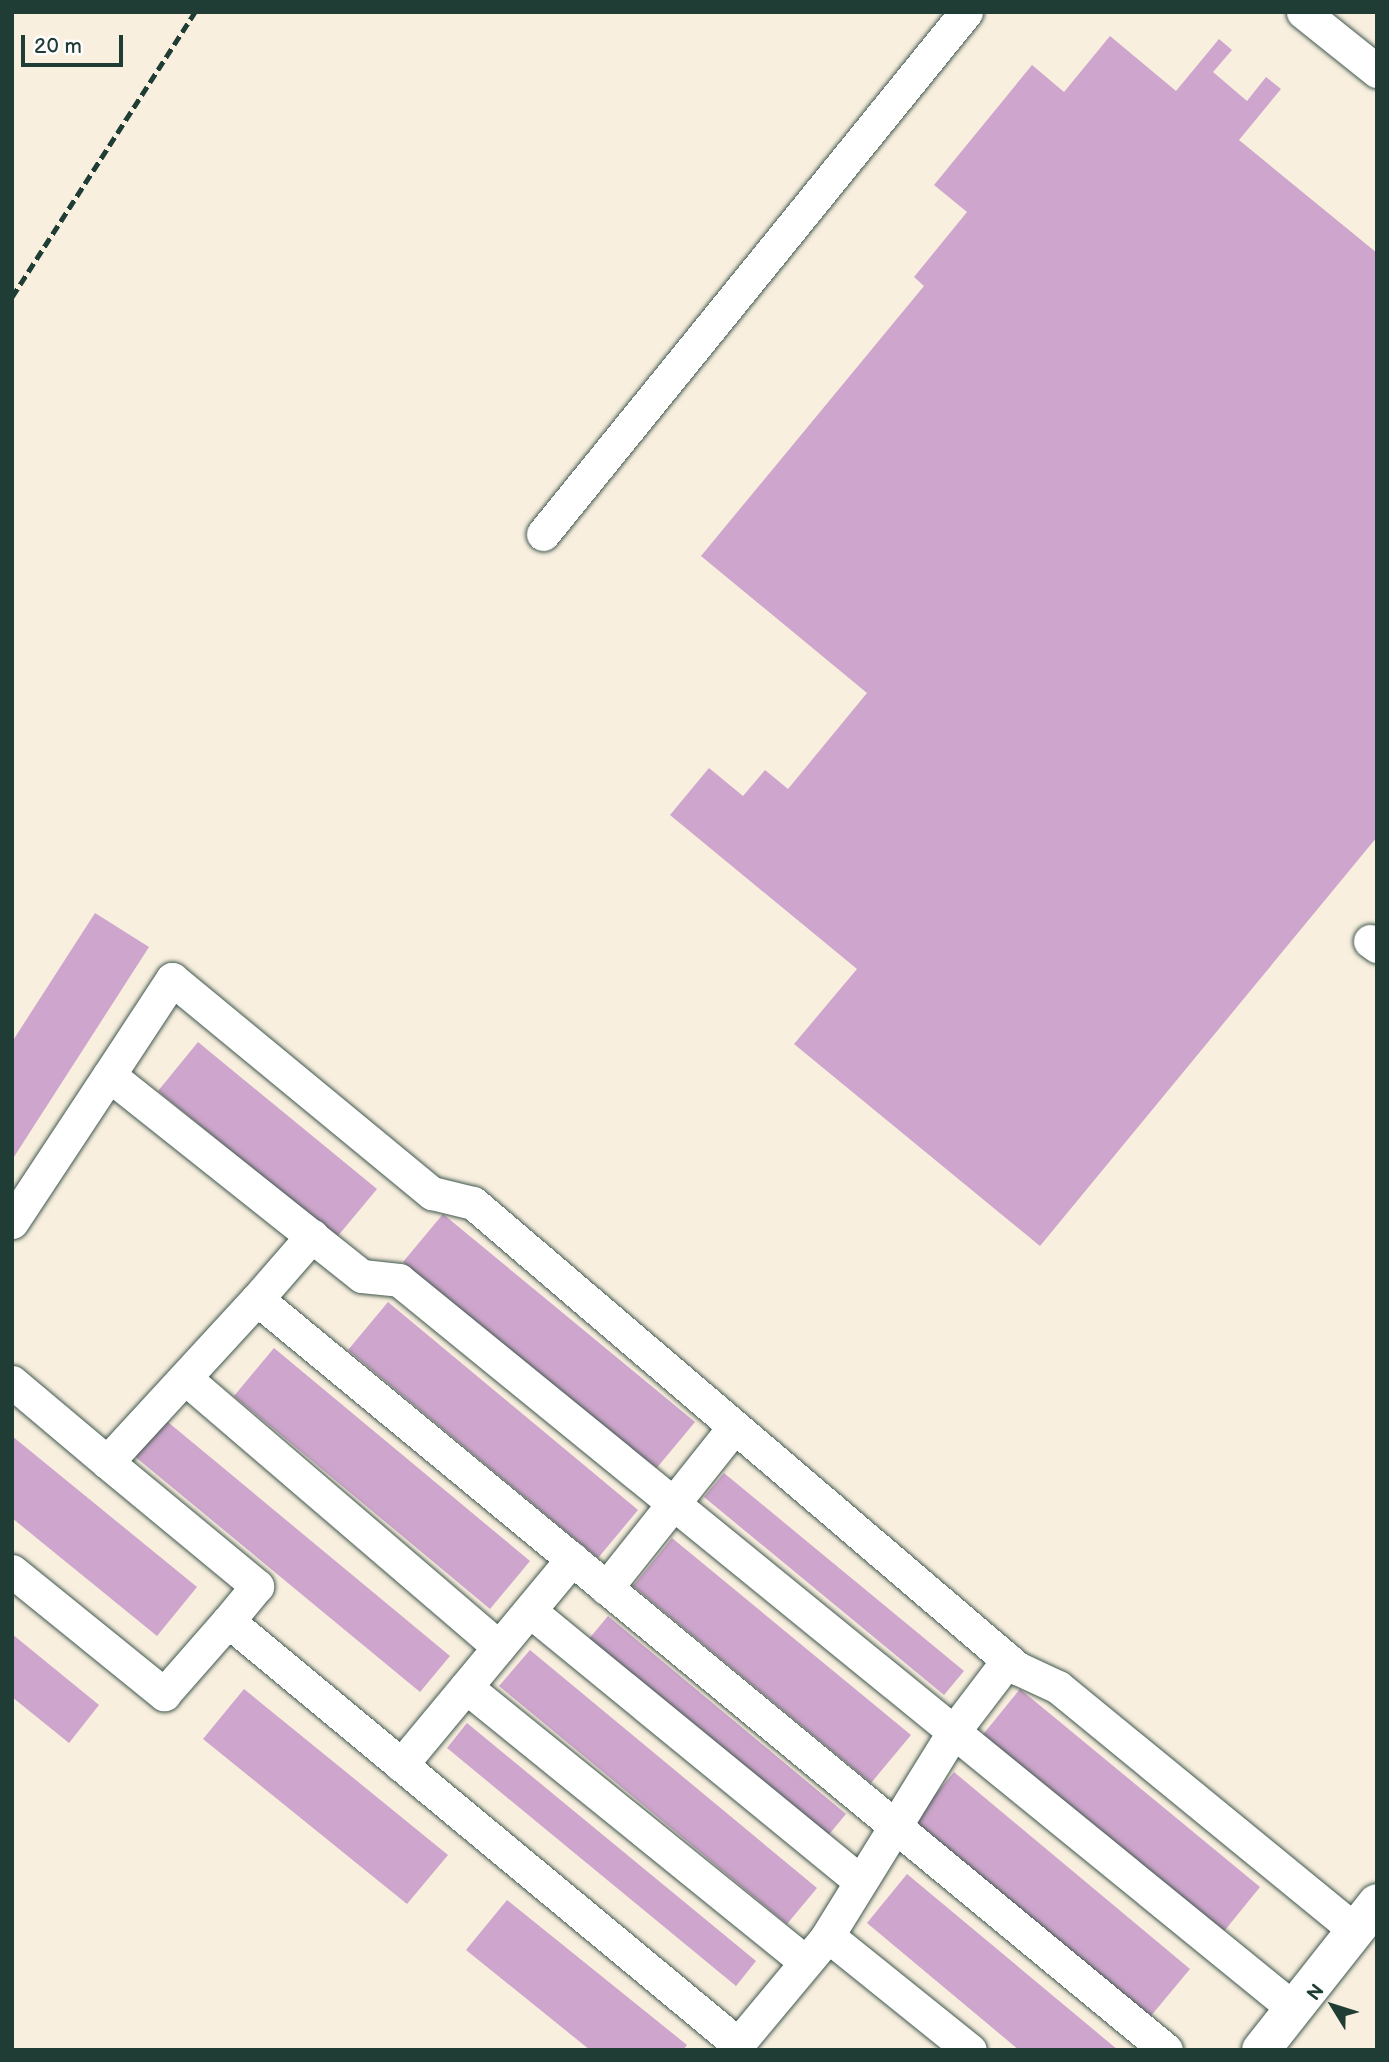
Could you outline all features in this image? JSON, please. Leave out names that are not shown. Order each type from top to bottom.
[{"type":"main road","points":[[1261,2050],[1366,1917]]},
{"type":"lane","points":[[543,534],[966,12]]},
{"type":"lane","points":[[1303,12],[1377,71]]},
{"type":"lane","points":[[12,1222],[172,979],[432,1193],[473,1203],[1008,1660],[1058,1687],[1366,1917]]},
{"type":"lane","points":[[110,1075],[362,1276],[399,1280],[1293,2008]]},
{"type":"lane","points":[[107,1462],[312,1236]]},
{"type":"lane","points":[[257,1299],[1167,2050]]},
{"type":"lane","points":[[184,1378],[499,1647]]},
{"type":"lane","points":[[12,1382],[257,1586],[164,1694],[12,1571]]},
{"type":"lane","points":[[606,1588],[734,1427]]},
{"type":"lane","points":[[401,1765],[572,1559]]},
{"type":"lane","points":[[530,1611],[859,1880]]},
{"type":"lane","points":[[228,1621],[738,2044],[828,1936],[970,2050]]},
{"type":"lane","points":[[814,1953],[954,1731],[1008,1660]]},
{"type":"lane","points":[[466,1687],[814,1953]]},
{"type":"building","points":[[1110,36],[1176,91],[1219,39],[1232,50],[1213,72],[1247,101],[1266,77],[1281,89],[1239,140],[1377,253],[1377,837],[1040,1246],[794,1044],[857,969],[670,815],[709,768],[743,796],[765,770],[788,789],[867,693],[701,556],[924,286],[914,277],[967,212],[934,185],[1032,65],[1064,92]]},
{"type":"building","points":[[95,913],[149,947],[12,1160],[12,1042]]},
{"type":"building","points":[[198,1042],[377,1189],[337,1237],[158,1091]]},
{"type":"building","points":[[443,1214],[695,1422],[655,1470],[403,1262]]},
{"type":"building","points":[[388,1302],[638,1510],[598,1558],[348,1350]]},
{"type":"building","points":[[274,1348],[530,1561],[490,1609],[234,1396]]},
{"type":"building","points":[[163,1418],[450,1656],[420,1692],[133,1455]]},
{"type":"building","points":[[12,1436],[197,1587],[157,1636],[12,1518]]},
{"type":"building","points":[[724,1473],[964,1671],[944,1695],[704,1497]]},
{"type":"building","points":[[672,1538],[911,1735],[871,1783],[633,1586]]},
{"type":"building","points":[[608,1616],[846,1814],[826,1838],[588,1640]]},
{"type":"building","points":[[12,1634],[99,1705],[69,1743],[12,1697]]},
{"type":"building","points":[[530,1650],[817,1888],[787,1924],[499,1686]]},
{"type":"building","points":[[244,1689],[448,1855],[407,1904],[203,1739]]},
{"type":"building","points":[[1020,1689],[1260,1887],[1221,1935],[981,1737]]},
{"type":"building","points":[[467,1723],[756,1961],[736,1986],[447,1748]]},
{"type":"building","points":[[954,1772],[1190,1969],[1150,2017],[914,1820]]},
{"type":"building","points":[[907,1874],[1118,2050],[1019,2050],[867,1923]]},
{"type":"building","points":[[507,1900],[687,2045],[683,2050],[590,2050],[466,1950]]},
{"type":"railway","points":[[12,297],[195,12]]}]
